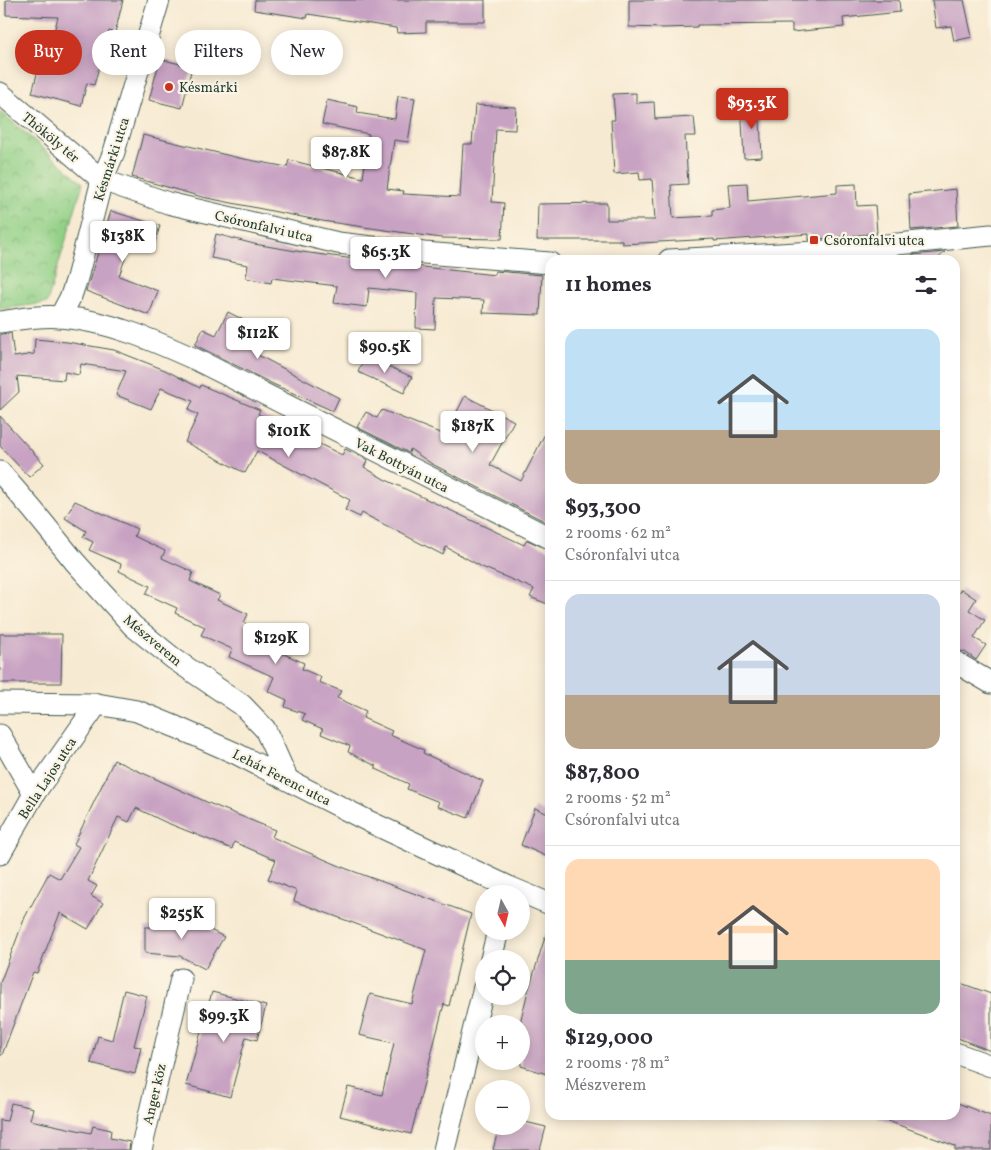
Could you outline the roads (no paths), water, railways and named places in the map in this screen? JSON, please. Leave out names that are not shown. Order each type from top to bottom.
[{"type":"street","name":"Késmárki utca","points":[[60,317],[71,296],[77,278],[102,180],[114,152],[159,0]]},
{"type":"street","name":"Thököly tér","points":[[0,93],[102,180]]},
{"type":"street","name":"Csóronfalvi utca","points":[[102,180],[168,204],[338,243],[434,254],[545,263]]},
{"type":"street","points":[[760,255],[815,252],[991,235]]},
{"type":"street","points":[[0,322],[24,318],[60,317]]},
{"type":"street","name":"Vak Bottyán utca","points":[[60,317],[104,324],[146,337],[199,361],[545,535]]},
{"type":"street","name":"Mészverem","points":[[0,472],[75,562],[133,626],[174,659],[242,705],[265,729],[287,778]]},
{"type":"street","points":[[960,665],[991,683]]},
{"type":"street","name":"Lehár Ferenc utca","points":[[0,703],[97,704],[138,711],[287,778],[370,822],[498,885]]},
{"type":"street","name":"Bella Lajos utca","points":[[0,854],[34,794],[97,704]]},
{"type":"street","points":[[0,735],[34,794]]},
{"type":"street","name":"Lehár Ferenc utca","points":[[530,897],[545,902]]},
{"type":"street","name":"Anger köz","points":[[141,1150],[180,979]]},
{"type":"street","points":[[444,1150],[480,1005]]},
{"type":"street","points":[[960,1055],[991,1066]]},
{"type":"place","name":"Késmárki","points":[[169,87]]},
{"type":"place","name":"Csóronfalvi utca","points":[[814,240]]}]
